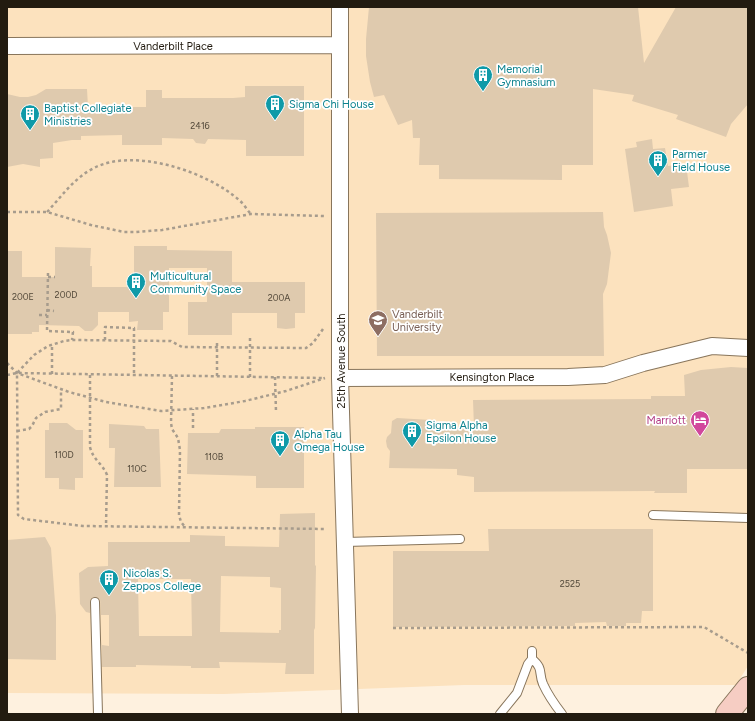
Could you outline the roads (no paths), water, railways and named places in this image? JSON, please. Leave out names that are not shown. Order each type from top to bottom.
[{"type":"main road","points":[[726,714],[748,688]]},
{"type":"street","name":"25th Avenue South","points":[[340,7],[340,378],[350,714]]},
{"type":"street","name":"Vanderbilt Place","points":[[7,46],[340,45]]},
{"type":"street","name":"Kensington Place","points":[[340,378],[568,377],[605,375],[643,363],[712,346],[748,348]]},
{"type":"lane","points":[[653,515],[748,518]]},
{"type":"lane","points":[[345,542],[460,540]]},
{"type":"lane","points":[[95,602],[98,714]]},
{"type":"lane","points":[[500,714],[517,693],[532,655],[539,665],[542,683],[562,714]]},
{"type":"place","name":"Memorial Gymnasium","points":[[483,92]]},
{"type":"place","name":"Sigma Chi House","points":[[275,121]]},
{"type":"place","name":"Baptist Collegiate Ministries","points":[[30,131]]},
{"type":"place","name":"Parmer Field House","points":[[658,177]]},
{"type":"place","name":"Multicultural Community Space","points":[[136,299]]},
{"type":"place","name":"Vanderbilt University","points":[[378,337]]},
{"type":"place","name":"Marriott","points":[[700,437]]},
{"type":"place","name":"Sigma Alpha Epsilon House","points":[[412,448]]},
{"type":"place","name":"Alpha Tau Omega House","points":[[280,457]]},
{"type":"place","name":"Nicolas S. Zeppos College","points":[[109,596]]}]
